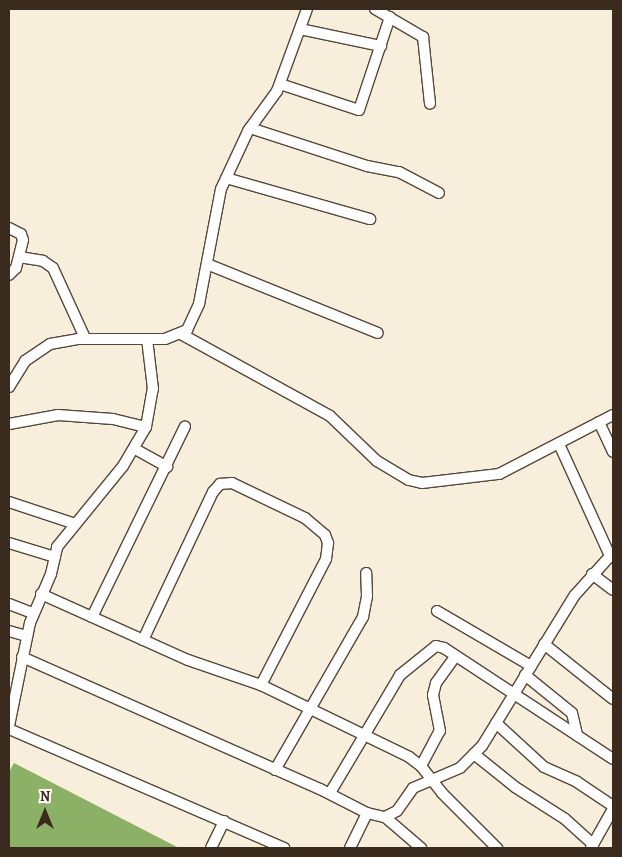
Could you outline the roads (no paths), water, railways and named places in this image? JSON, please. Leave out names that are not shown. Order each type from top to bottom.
[{"type":"street","points":[[182,334],[196,314],[226,178],[250,128],[280,84],[306,9]]},
{"type":"street","points":[[375,9],[422,37],[430,104]]},
{"type":"street","points":[[280,84],[359,110],[390,17]]},
{"type":"street","points":[[300,29],[381,46]]},
{"type":"street","points":[[250,128],[367,166],[398,172],[439,193]]},
{"type":"street","points":[[226,178],[370,219]]},
{"type":"street","points":[[9,228],[21,234],[20,257],[14,273],[9,275]]},
{"type":"street","points":[[20,257],[43,262],[53,268],[85,338]]},
{"type":"street","points":[[207,264],[378,333]]},
{"type":"street","points":[[9,387],[33,353],[62,341],[85,338],[147,339],[182,334],[330,416],[377,461],[409,480],[431,484],[499,474],[613,414]]},
{"type":"street","points":[[147,339],[153,389],[146,428],[135,449],[60,540],[33,613],[22,657],[9,727],[284,848]]},
{"type":"street","points":[[9,424],[58,415],[113,419],[146,428]]},
{"type":"street","points":[[599,422],[613,452]]},
{"type":"street","points":[[92,617],[167,467],[185,426]]},
{"type":"street","points":[[385,817],[397,811],[413,788],[460,768],[474,754],[496,723],[575,595],[612,554],[559,444]]},
{"type":"street","points":[[135,449],[167,467]]},
{"type":"street","points":[[143,640],[213,492],[220,484],[232,484],[306,518],[325,535],[328,543],[326,559],[261,685]]},
{"type":"street","points":[[9,502],[74,524]]},
{"type":"street","points":[[9,543],[55,556]]},
{"type":"street","points":[[275,770],[363,617],[367,596],[366,573]]},
{"type":"street","points":[[592,574],[613,590]]},
{"type":"street","points":[[41,594],[188,660],[261,685],[421,766],[431,779],[497,848]]},
{"type":"street","points":[[9,604],[33,613]]},
{"type":"street","points":[[437,611],[531,666]]},
{"type":"street","points":[[9,631],[27,636]]},
{"type":"street","points":[[544,644],[613,699]]},
{"type":"street","points":[[330,793],[362,736],[400,675],[411,663],[436,646],[444,648],[613,759]]},
{"type":"street","points":[[22,657],[330,793],[367,813],[385,817],[421,848]]},
{"type":"street","points":[[421,766],[440,731],[434,695],[436,683],[455,657]]},
{"type":"street","points":[[525,675],[572,713],[577,735]]},
{"type":"street","points":[[474,754],[515,787],[565,819],[592,846],[613,807],[577,782],[544,766],[496,723]]},
{"type":"street","points":[[350,848],[367,813]]},
{"type":"street","points":[[212,848],[224,821]]}]
